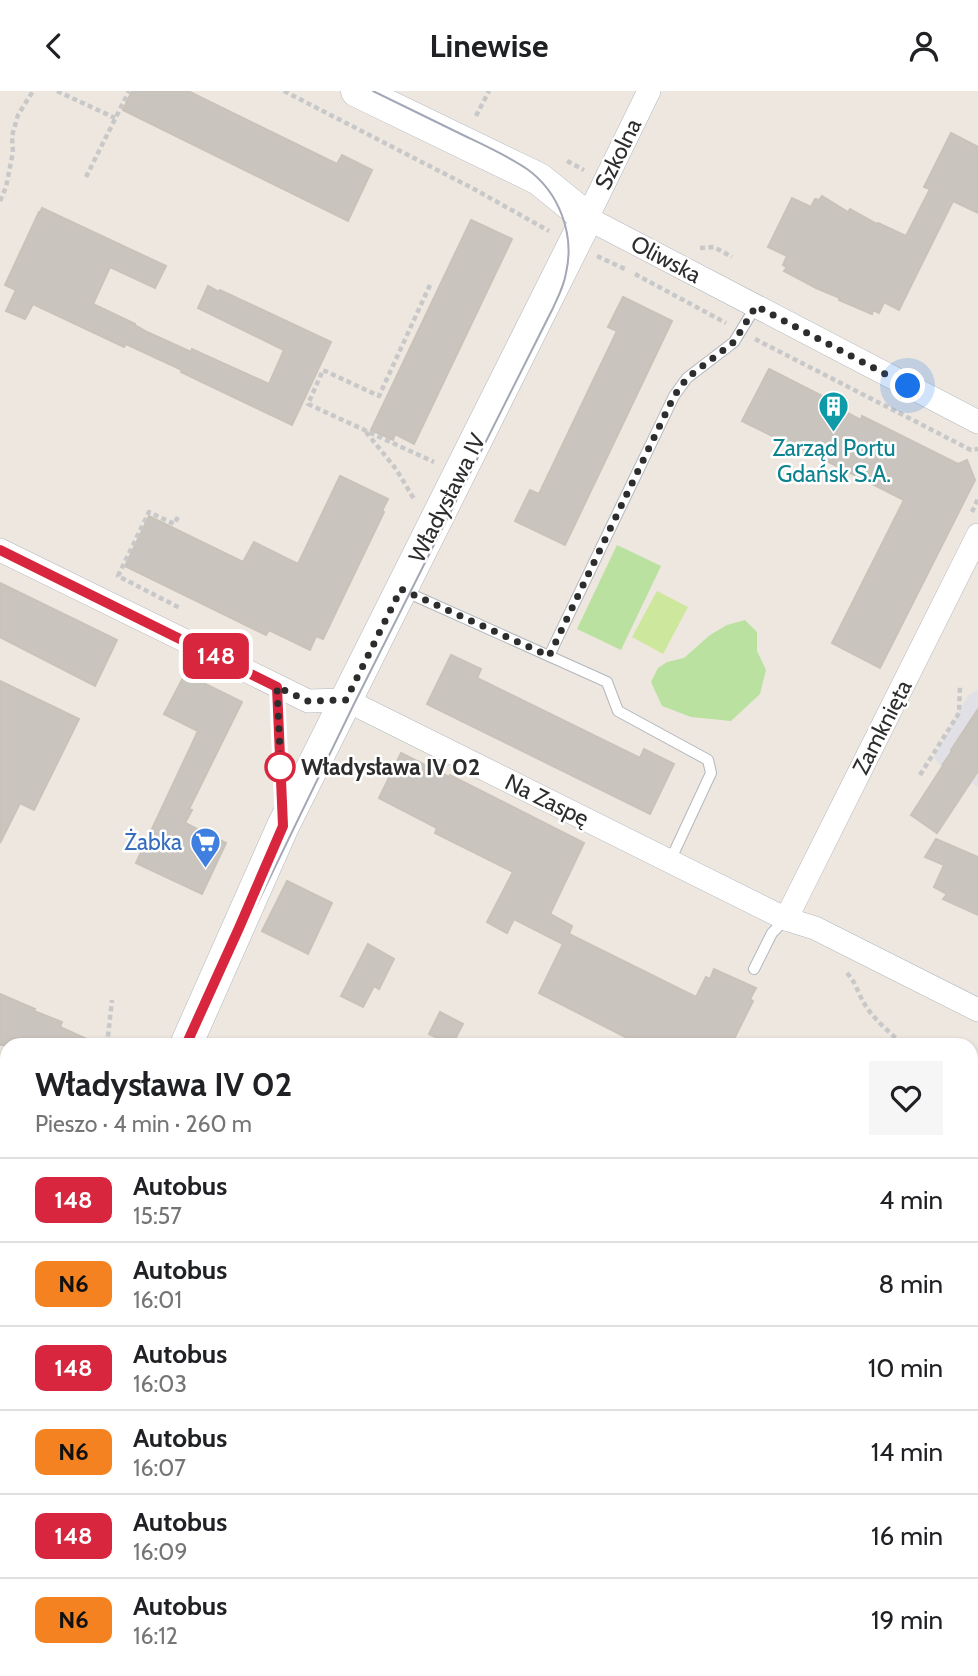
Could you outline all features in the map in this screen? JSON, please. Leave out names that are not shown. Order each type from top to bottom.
[{"type":"street","name":"Oliwska","points":[[357,91],[538,179],[587,218],[978,422]]},
{"type":"street","name":"Szkolna","points":[[587,218],[649,91]]},
{"type":"street","name":"Władysława IV","points":[[189,1038],[283,826],[587,218]]},
{"type":"street","name":"Zamknięta","points":[[786,919],[978,535]]},
{"type":"street","name":"Na Zaspę","points":[[0,549],[308,701],[346,700],[786,919],[815,928],[978,1010]]},
{"type":"lane","points":[[549,656],[674,396],[687,378],[734,342],[756,306]]},
{"type":"lane","points":[[401,589],[607,682],[618,711],[708,760],[711,773],[670,861]]},
{"type":"lane","points":[[277,687],[283,826]]},
{"type":"lane","points":[[754,969],[772,933],[786,919]]},
{"type":"path","points":[[0,201],[6,187],[13,152],[12,136],[18,115],[33,91]]},
{"type":"path","points":[[57,91],[115,118]]},
{"type":"path","points":[[86,177],[129,91]]},
{"type":"path","points":[[284,91],[474,189],[547,230]]},
{"type":"path","points":[[476,117],[489,91]]},
{"type":"path","points":[[598,257],[627,269],[740,331],[971,450],[978,449]]},
{"type":"path","points":[[430,285],[379,396],[323,370],[308,404],[438,464]]},
{"type":"path","points":[[365,430],[396,470],[418,505]]},
{"type":"path","points":[[178,517],[174,524],[149,512],[118,576],[188,612]]},
{"type":"path","points":[[920,775],[959,713],[960,685]]},
{"type":"path","points":[[841,967],[851,977],[865,1005],[896,1038]]},
{"type":"path","points":[[108,1038],[112,1000]]},
{"type":"shaded area","points":[[978,690],[978,787],[944,764],[941,767],[934,757],[969,694]]},
{"type":"green space","points":[[617,545],[661,566],[621,650],[577,629]]},
{"type":"green space","points":[[657,591],[688,607],[663,654],[632,637]]},
{"type":"green space","points":[[745,620],[757,632],[757,651],[766,670],[760,694],[731,721],[691,717],[662,706],[651,682],[658,668],[667,662],[684,658],[710,635],[727,625]]},
{"type":"building","points":[[132,91],[188,91],[337,164],[342,155],[372,170],[348,221],[123,110]]},
{"type":"building","points":[[951,133],[978,147],[978,213],[953,201],[899,310],[884,302],[879,313],[873,310],[872,314],[784,271],[787,267],[783,265],[787,256],[768,247],[792,198],[811,207],[815,199],[819,200],[822,196],[848,212],[850,209],[906,236],[930,189],[924,187]]},
{"type":"building","points":[[42,208],[166,266],[155,288],[110,267],[93,304],[147,332],[269,384],[284,350],[198,308],[208,286],[331,342],[292,425],[181,372],[182,370],[126,344],[124,347],[33,304],[25,319],[6,311],[16,290],[5,285]]},
{"type":"building","points":[[471,220],[512,239],[414,444],[395,434],[393,440],[371,430]]},
{"type":"building","points":[[623,297],[672,321],[565,545],[515,521],[530,490],[539,494],[617,331],[608,327]]},
{"type":"building","points":[[769,369],[824,397],[822,400],[861,420],[862,416],[958,464],[967,460],[975,480],[880,668],[832,643],[904,500],[742,421]]},
{"type":"building","points":[[340,476],[388,499],[323,639],[316,636],[310,650],[269,630],[266,635],[125,566],[149,516],[243,562],[254,542],[298,564]]},
{"type":"building","points":[[0,583],[117,640],[95,686],[0,637]]},
{"type":"building","points":[[451,655],[481,669],[477,678],[640,758],[644,749],[674,764],[650,814],[427,704]]},
{"type":"building","points":[[185,674],[242,702],[189,809],[192,810],[185,823],[226,843],[202,894],[136,863],[198,731],[164,714]]},
{"type":"building","points":[[0,681],[79,719],[34,810],[20,803],[0,843]]},
{"type":"building","points":[[978,709],[978,771],[937,833],[911,815]]},
{"type":"building","points":[[401,753],[584,843],[550,914],[572,926],[569,934],[696,997],[706,977],[710,979],[714,969],[756,988],[750,999],[753,1001],[734,1038],[627,1038],[539,993],[563,944],[514,919],[507,933],[487,922],[513,872],[435,833],[437,828],[379,798]]},
{"type":"building","points":[[936,839],[978,857],[978,915],[943,899],[947,894],[934,887],[944,865],[925,857]]},
{"type":"building","points":[[287,881],[332,903],[308,954],[262,931]]},
{"type":"building","points":[[368,944],[394,959],[379,989],[374,986],[363,1007],[341,996]]},
{"type":"building","points":[[0,994],[62,1022],[60,1027],[84,1038],[0,1038]]},
{"type":"building","points":[[440,1012],[463,1024],[456,1038],[437,1038],[429,1034]]},
{"type":"tram line","points":[[195,1038],[214,993],[354,704],[553,308],[566,273],[568,244],[562,215],[548,189],[538,178],[505,155],[373,91]]},
{"type":"bus line","name":"148","points":[[0,550],[277,687],[283,826],[189,1038]]},
{"type":"place","name":"Zarząd Portu Gdańsk S.A.","points":[[834,434]]},
{"type":"place","name":"Władysława IV 02","points":[[280,767]]},
{"type":"place","name":"Żabka","points":[[205,869]]},
{"type":"route","points":[[280,767],[281,773],[277,687],[308,701],[346,700],[401,589],[549,656],[674,396],[687,378],[734,342],[756,306],[908,386]]}]
